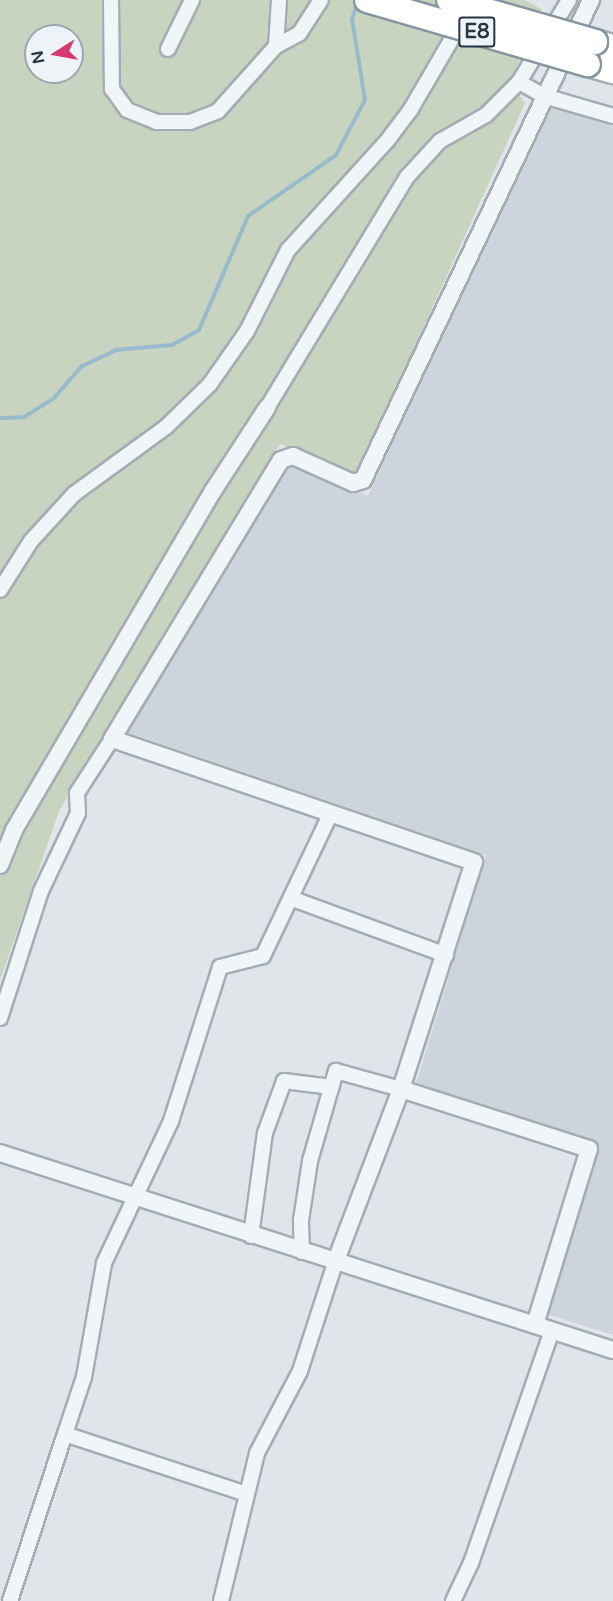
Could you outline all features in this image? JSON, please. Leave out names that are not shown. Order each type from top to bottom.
[{"type":"highway","name":"E8","points":[[367,0],[598,51]]},
{"type":"highway","name":"E8","points":[[449,0],[598,51],[613,71]]},
{"type":"street","points":[[111,0],[112,89],[127,110],[156,122],[190,122],[218,111],[276,46],[298,34],[321,0]]},
{"type":"street","points":[[168,49],[192,0]]},
{"type":"street","points":[[276,46],[279,0]]},
{"type":"street","points":[[0,590],[31,542],[74,494],[166,427],[210,384],[247,331],[288,250],[393,133],[475,0]]},
{"type":"street","points":[[0,865],[14,830],[213,491],[267,408],[407,177],[440,141],[486,115],[519,82],[569,0]]},
{"type":"street","points":[[0,1018],[41,891],[78,813],[77,793],[281,460],[293,456],[353,483],[363,480],[591,0]]},
{"type":"street","points":[[519,82],[544,96],[613,116]]},
{"type":"street","points":[[112,739],[474,862],[446,955],[401,1089],[335,1263],[312,1342],[256,1453],[221,1601]]},
{"type":"street","points":[[10,1601],[84,1377],[104,1263],[171,1120],[220,967],[264,957],[293,899],[331,813]]},
{"type":"street","points":[[293,899],[446,955]]},
{"type":"street","points":[[302,1252],[300,1220],[310,1161],[336,1071],[401,1089],[589,1149],[535,1324]]},
{"type":"street","points":[[250,1236],[265,1132],[284,1081],[332,1087]]},
{"type":"street","points":[[0,1153],[250,1236],[613,1350]]},
{"type":"street","points":[[453,1601],[471,1563],[552,1330]]},
{"type":"street","points":[[65,1434],[246,1494]]},
{"type":"shaded area","points":[[548,106],[613,126],[613,1335],[547,1314],[598,1144],[416,1084],[486,855],[127,732],[284,469],[299,467],[368,496]]},
{"type":"green space","points":[[0,0],[525,0],[541,9],[510,82],[525,103],[357,474],[280,444],[59,811],[0,980]]},
{"type":"waterway","points":[[0,418],[24,417],[54,398],[82,366],[116,350],[172,345],[199,330],[248,216],[336,155],[365,100],[352,19],[358,1]]}]
